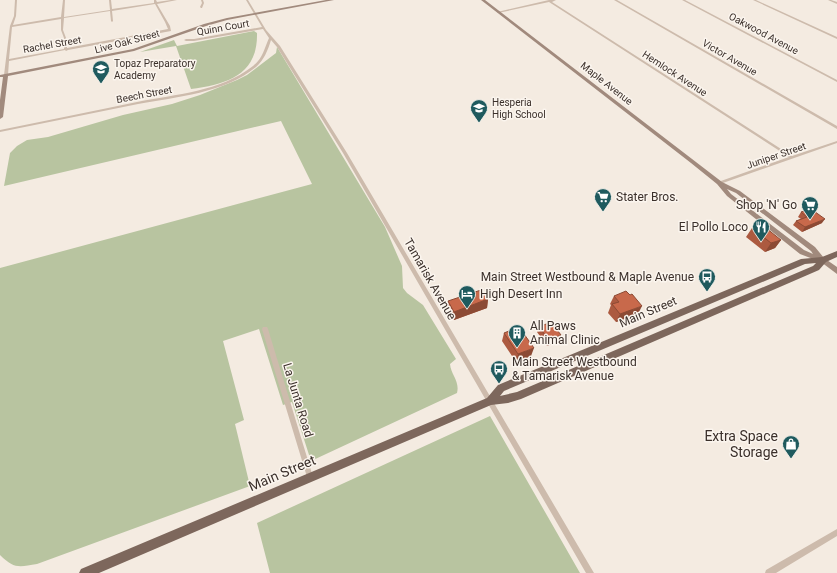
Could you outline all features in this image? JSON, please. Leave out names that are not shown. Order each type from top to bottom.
[{"type":"main road","name":"Main Street","points":[[490,401],[501,388],[804,261],[823,260],[837,254]]},
{"type":"main road","name":"Main Street","points":[[85,573],[490,401],[508,400],[816,268],[823,260]]},
{"type":"main road","points":[[637,345],[638,339],[663,328],[664,320]]},
{"type":"street","points":[[0,117],[11,26],[15,16],[16,0]]},
{"type":"street","points":[[64,0],[62,30],[66,38],[66,50]]},
{"type":"street","points":[[110,0],[112,21]]},
{"type":"street","points":[[11,26],[155,2],[176,0]]},
{"type":"street","points":[[201,7],[203,3],[202,0]]},
{"type":"street","name":"Tamarisk Avenue","points":[[247,0],[262,28],[270,39],[278,46],[345,153],[590,573]]},
{"type":"street","name":"Live Oak Street","points":[[0,76],[128,52],[216,22],[255,13],[332,0]]},
{"type":"street","name":"Maple Avenue","points":[[483,0],[719,183],[729,196],[802,252],[823,260],[837,271]]},
{"type":"street","points":[[498,12],[556,0]]},
{"type":"street","name":"Victor Avenue","points":[[615,0],[837,128]]},
{"type":"street","name":"Oakwood Avenue","points":[[683,0],[837,81]]},
{"type":"street","points":[[754,0],[837,38]]},
{"type":"street","points":[[829,0],[837,3]]},
{"type":"street","name":"Hemlock Avenue","points":[[549,1],[792,158]]},
{"type":"street","name":"Rachel Street","points":[[7,60],[170,30],[166,19],[158,9],[155,2]]},
{"type":"street","name":"Quinn Court","points":[[186,40],[194,40],[262,28]]},
{"type":"street","name":"Beech Street","points":[[0,131],[192,93],[227,82],[244,74],[260,61],[267,49],[270,39]]},
{"type":"street","name":"Juniper Street","points":[[719,183],[837,142]]},
{"type":"street","name":"La Junta Road","points":[[265,329],[310,477]]},
{"type":"street","points":[[769,573],[837,532]]},
{"type":"green space","points":[[254,31],[257,33],[256,47],[252,59],[246,68],[238,75],[228,80],[204,87],[191,89],[176,46],[140,52],[174,40],[177,46]]},
{"type":"green space","points":[[277,47],[385,227],[402,266],[403,288],[407,293],[423,305],[456,359],[450,364],[458,389],[457,393],[311,461],[292,402],[283,405],[259,329],[223,341],[244,420],[235,424],[250,486],[37,564],[17,566],[9,563],[0,555],[0,268],[312,184],[281,121],[4,186],[10,153],[17,146],[27,140],[48,137],[123,115],[172,104],[200,95],[247,75],[276,53]]},
{"type":"green space","points":[[490,416],[580,573],[270,573],[257,523]]},
{"type":"building","points":[[811,209],[825,219],[805,227],[796,221],[807,217],[801,212]]},
{"type":"building","points":[[761,224],[781,240],[771,243],[752,228]]},
{"type":"building","points":[[481,290],[488,299],[454,312],[448,301]]},
{"type":"building","points":[[626,291],[630,295],[632,294],[642,306],[620,314],[612,304],[619,302],[614,296]]},
{"type":"building","points":[[551,322],[561,335],[549,340],[539,327]]},
{"type":"building","points":[[519,327],[534,348],[518,354],[504,333]]},
{"type":"place","name":"Topaz Preparatory Academy","points":[[101,84]]},
{"type":"place","name":"Hesperia High School","points":[[479,123]]},
{"type":"place","name":"Stater Bros.","points":[[603,212]]},
{"type":"place","name":"Shop 'N' Go","points":[[810,220]]},
{"type":"place","name":"El Pollo Loco","points":[[761,242]]},
{"type":"place","name":"Main Street Westbound & Maple Avenue","points":[[707,292]]},
{"type":"place","name":"High Desert Inn","points":[[467,309]]},
{"type":"place","name":"All Paws Animal Clinic","points":[[517,348]]},
{"type":"place","name":"Main Street Westbound & Tamarisk Avenue","points":[[499,384]]},
{"type":"place","name":"Extra Space Storage","points":[[791,459]]}]
